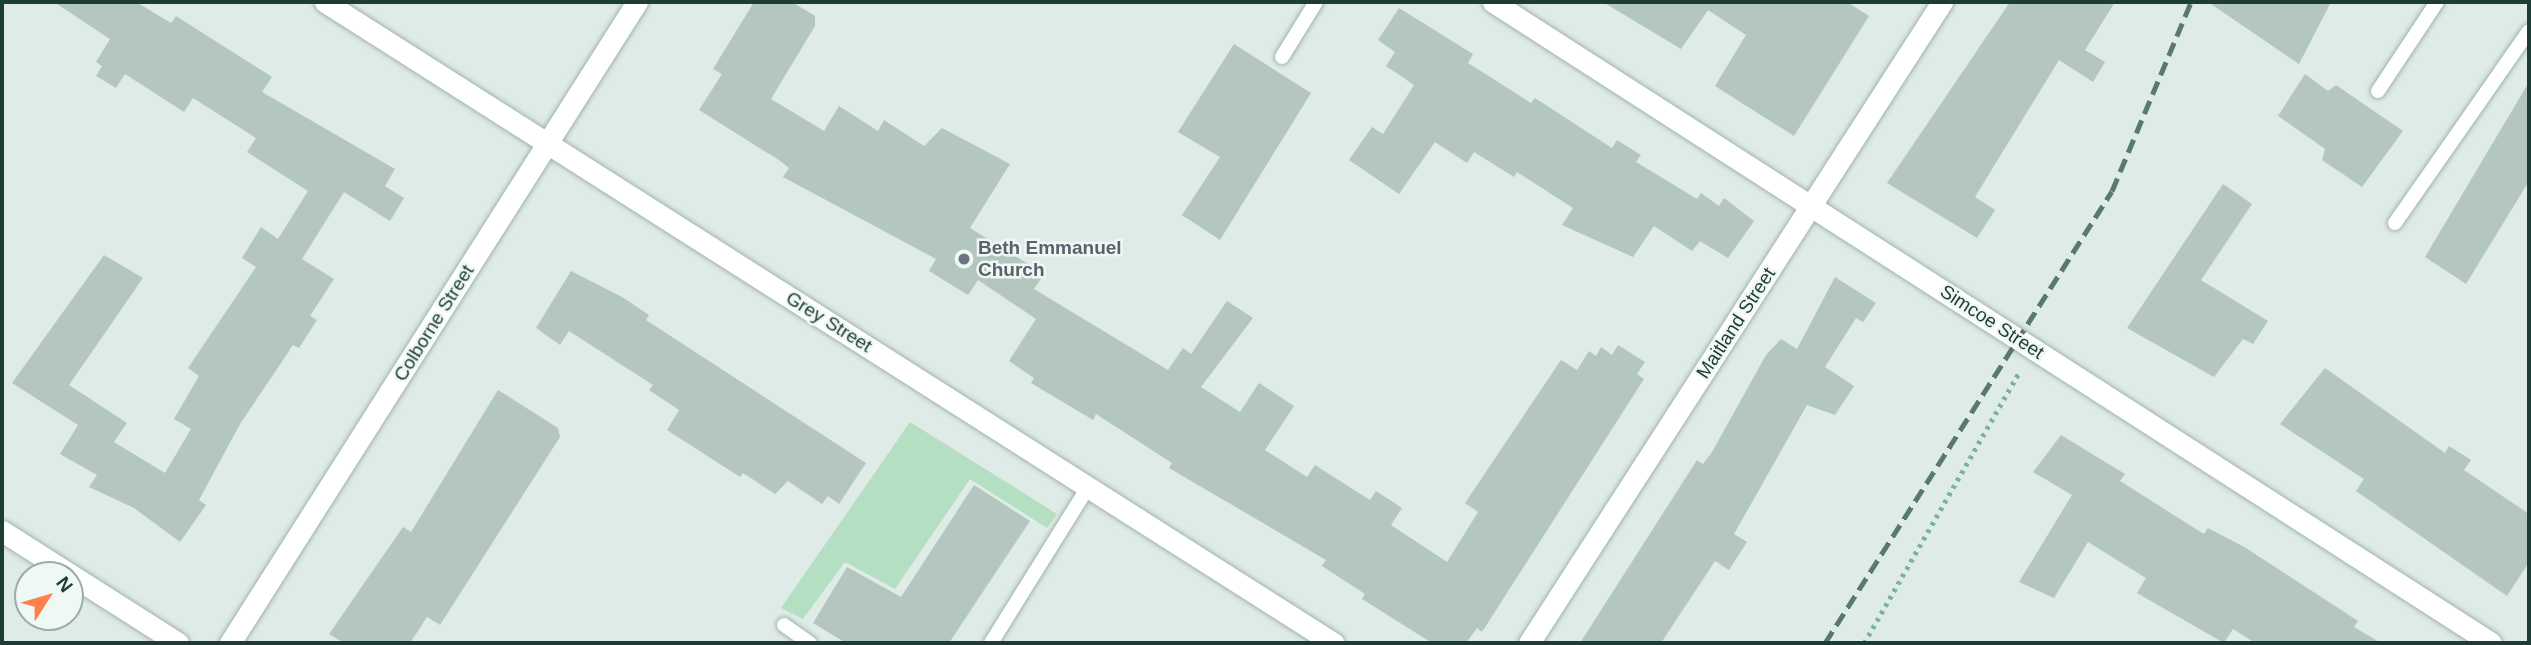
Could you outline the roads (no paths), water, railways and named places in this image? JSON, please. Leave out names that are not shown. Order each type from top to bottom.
[{"type":"street","name":"Grey Street","points":[[325,2],[1333,643]]},
{"type":"street","name":"Colborne Street","points":[[230,643],[638,2]]},
{"type":"street","name":"Simcoe Street","points":[[1493,2],[2491,643]]},
{"type":"street","name":"Maitland Street","points":[[1529,643],[1942,2]]},
{"type":"street","points":[[2,531],[178,643]]},
{"type":"lane","points":[[1282,57],[1316,2]]},
{"type":"lane","points":[[2378,90],[2437,2]]},
{"type":"lane","points":[[2395,223],[2529,31]]},
{"type":"lane","points":[[991,643],[1088,487]]},
{"type":"lane","points":[[783,625],[810,643]]},
{"type":"railway","points":[[1825,643],[2112,191],[2191,2]]},
{"type":"place","name":"Beth Emmanuel Church","points":[[964,259]]}]
